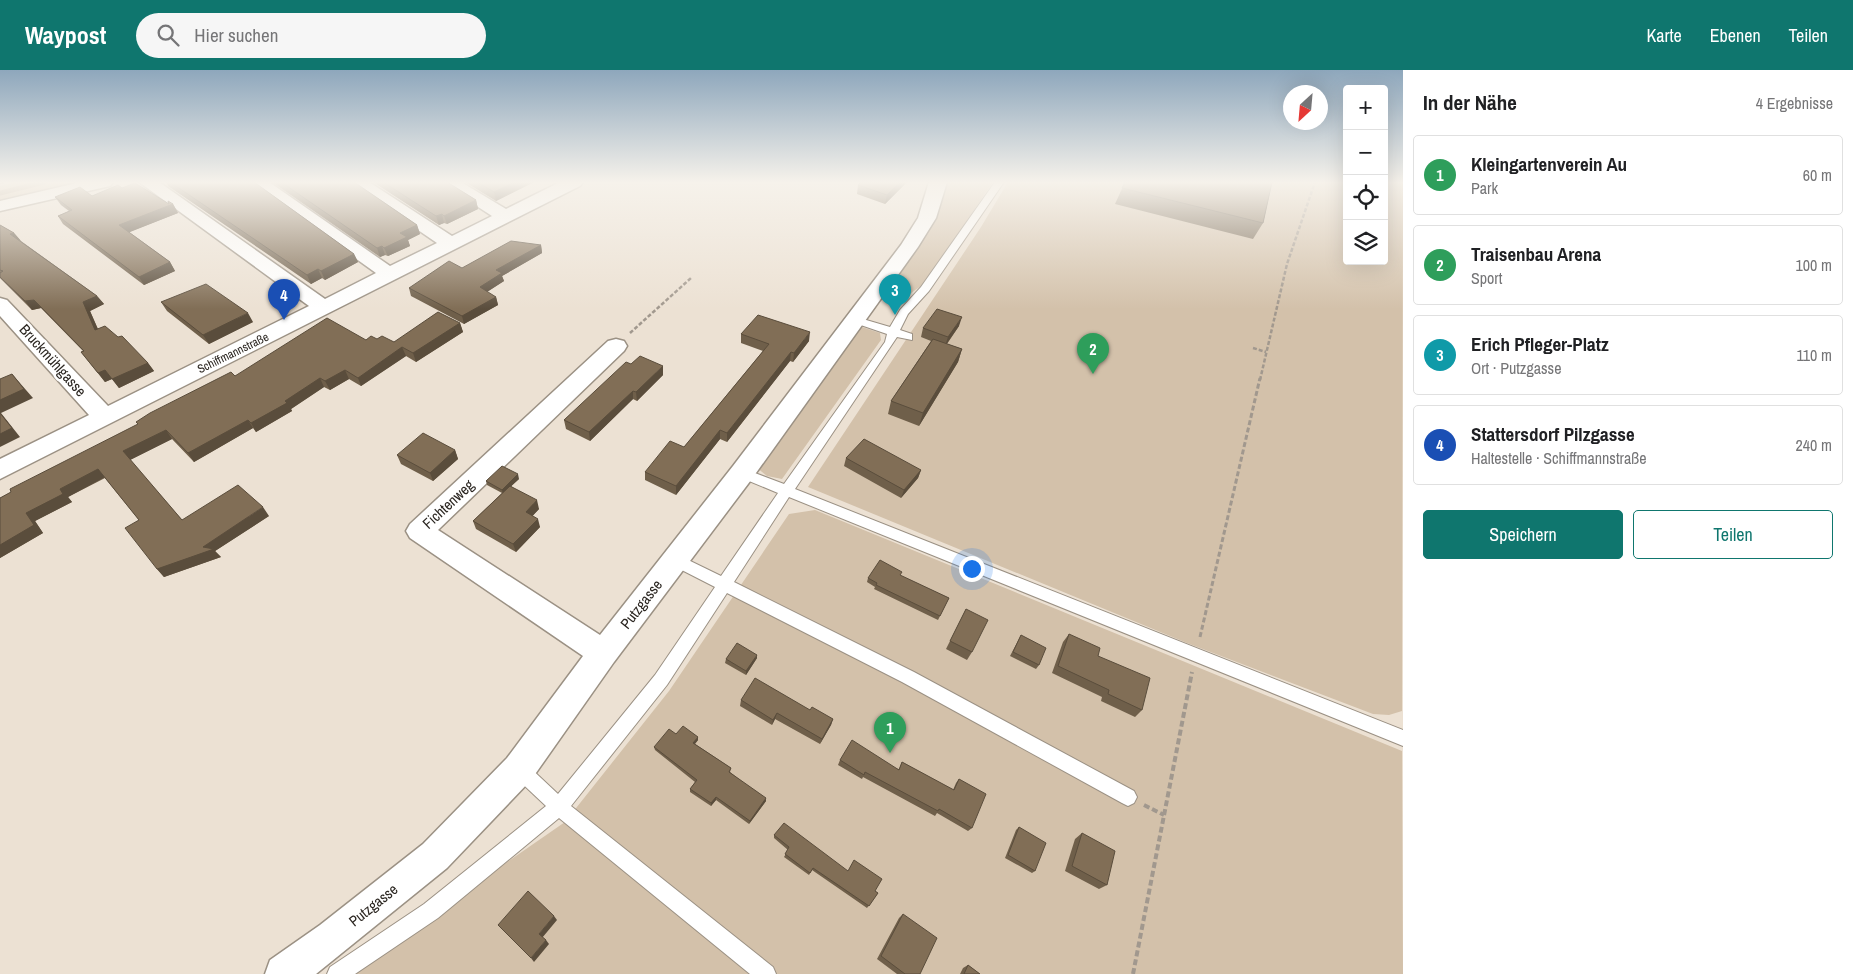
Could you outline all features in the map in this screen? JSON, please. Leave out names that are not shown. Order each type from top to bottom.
[{"type":"street","points":[[207,224],[323,307]]},
{"type":"street","points":[[318,224],[389,274]]},
{"type":"street","points":[[421,224],[450,243]]},
{"type":"street","name":"Schiffmannstraße","points":[[0,470],[489,224]]},
{"type":"street","name":"Putzgasse","points":[[284,974],[333,938],[435,856],[519,769],[603,653],[742,473],[856,320],[923,224]]},
{"type":"street","name":"Bruckmühlgasse","points":[[0,304],[104,417]]},
{"type":"street","name":"Fichtenweg","points":[[603,653],[419,531],[616,346]]},
{"type":"lane","points":[[337,974],[431,911],[559,807],[661,680],[786,491],[890,342],[892,332],[970,224]]},
{"type":"lane","points":[[856,320],[908,337]]},
{"type":"lane","points":[[742,473],[1403,738]]},
{"type":"lane","points":[[674,560],[908,678],[1128,797]]},
{"type":"lane","points":[[519,769],[559,807],[766,974]]},
{"type":"path","points":[[1133,974],[1196,655],[1287,264],[1301,224]]},
{"type":"path","points":[[616,346],[691,278]]},
{"type":"path","points":[[1253,348],[1266,352]]},
{"type":"shaded area","points":[[931,224],[965,224],[925,283],[907,296],[886,289],[928,233]]},
{"type":"shaded area","points":[[983,224],[1343,224],[1343,265],[1388,265],[1388,224],[1403,224],[1402,711],[1389,715],[1373,714],[1187,643],[808,487]]},
{"type":"shaded area","points":[[859,326],[880,333],[881,340],[782,479],[767,476],[757,468]]},
{"type":"shaded area","points":[[815,510],[1402,751],[1403,974],[345,974],[565,822],[669,691],[789,514]]},
{"type":"building","points":[[69,224],[121,224],[119,225],[170,262],[139,277]]},
{"type":"building","points":[[232,224],[313,224],[354,254],[321,271],[318,269],[307,275]]},
{"type":"building","points":[[342,224],[417,225],[400,233],[407,237],[384,248],[382,246],[377,248]]},
{"type":"building","points":[[0,225],[14,233],[10,234],[97,296],[83,302],[95,330],[105,326],[118,337],[122,336],[148,363],[112,379],[105,370],[98,373],[81,352],[84,351],[34,300],[25,301],[0,277],[0,273],[3,271],[0,270]]},
{"type":"building","points":[[511,241],[541,245],[496,270],[502,273],[480,287],[496,297],[462,316],[409,288],[449,261],[462,268]]},
{"type":"building","points":[[206,284],[248,313],[203,335],[161,302]]},
{"type":"building","points":[[937,309],[962,317],[948,337],[923,328]]},
{"type":"building","points":[[438,312],[460,323],[413,353],[402,347],[358,378],[345,370],[325,381],[320,378],[285,401],[287,403],[251,423],[248,420],[188,453],[166,430],[123,451],[182,520],[238,485],[263,507],[203,547],[214,549],[157,569],[125,528],[139,520],[98,469],[60,489],[63,494],[26,513],[34,525],[0,545],[0,498],[11,492],[10,489],[138,424],[136,422],[150,413],[231,372],[235,376],[327,318],[366,340],[371,336],[377,339],[382,336],[394,342]]},
{"type":"building","points":[[758,315],[810,332],[794,353],[791,352],[727,433],[720,430],[676,486],[645,472],[670,441],[684,447],[769,344],[741,334]]},
{"type":"building","points":[[933,339],[962,349],[923,413],[891,401]]},
{"type":"building","points":[[640,356],[663,366],[589,432],[564,420],[626,362],[631,364]]},
{"type":"building","points":[[12,374],[24,389],[0,400],[0,379]]},
{"type":"building","points":[[0,413],[12,428],[0,434]]},
{"type":"building","points":[[423,433],[455,450],[430,473],[397,455]]},
{"type":"building","points":[[864,439],[921,470],[904,490],[846,458]]},
{"type":"building","points":[[502,466],[518,474],[502,490],[486,481]]},
{"type":"building","points":[[510,486],[537,500],[526,512],[538,519],[513,544],[473,521]]},
{"type":"building","points":[[880,560],[902,572],[900,575],[949,598],[940,616],[876,585],[877,583],[868,578]]},
{"type":"building","points":[[966,609],[988,620],[972,652],[950,641]]},
{"type":"building","points":[[1069,634],[1100,648],[1098,656],[1150,678],[1142,710],[1108,694],[1109,690],[1058,666]]},
{"type":"building","points":[[1021,635],[1046,648],[1039,665],[1013,652]]},
{"type":"building","points":[[737,643],[757,655],[746,671],[726,659]]},
{"type":"building","points":[[755,678],[810,710],[812,707],[833,719],[822,739],[777,713],[773,720],[741,700]]},
{"type":"building","points":[[683,726],[698,737],[693,743],[731,768],[729,772],[766,798],[750,821],[716,797],[711,803],[690,789],[697,780],[654,747],[669,729],[676,734]]},
{"type":"building","points":[[852,740],[899,770],[902,762],[954,790],[959,779],[986,794],[972,828],[939,809],[938,811],[865,772],[864,775],[840,760]]},
{"type":"building","points":[[784,823],[848,871],[854,860],[882,879],[875,891],[878,893],[869,906],[813,868],[810,873],[785,854],[789,847],[774,835]]},
{"type":"building","points":[[1019,827],[1046,843],[1035,871],[1008,855]]},
{"type":"building","points":[[1082,833],[1115,851],[1107,885],[1072,866]]},
{"type":"building","points":[[528,891],[554,916],[539,934],[546,940],[531,958],[498,925]]},
{"type":"building","points":[[903,914],[937,938],[920,974],[905,974],[881,956]]},
{"type":"building","points":[[968,965],[980,974],[964,974]]},
{"type":"place","name":"Erich Pfleger-Platz","points":[[895,315]]},
{"type":"place","name":"Stattersdorf Pilzgasse","points":[[284,320]]},
{"type":"place","name":"Traisenbau Arena","points":[[1093,374]]},
{"type":"place","name":"Kleingartenverein Au","points":[[890,753]]}]
